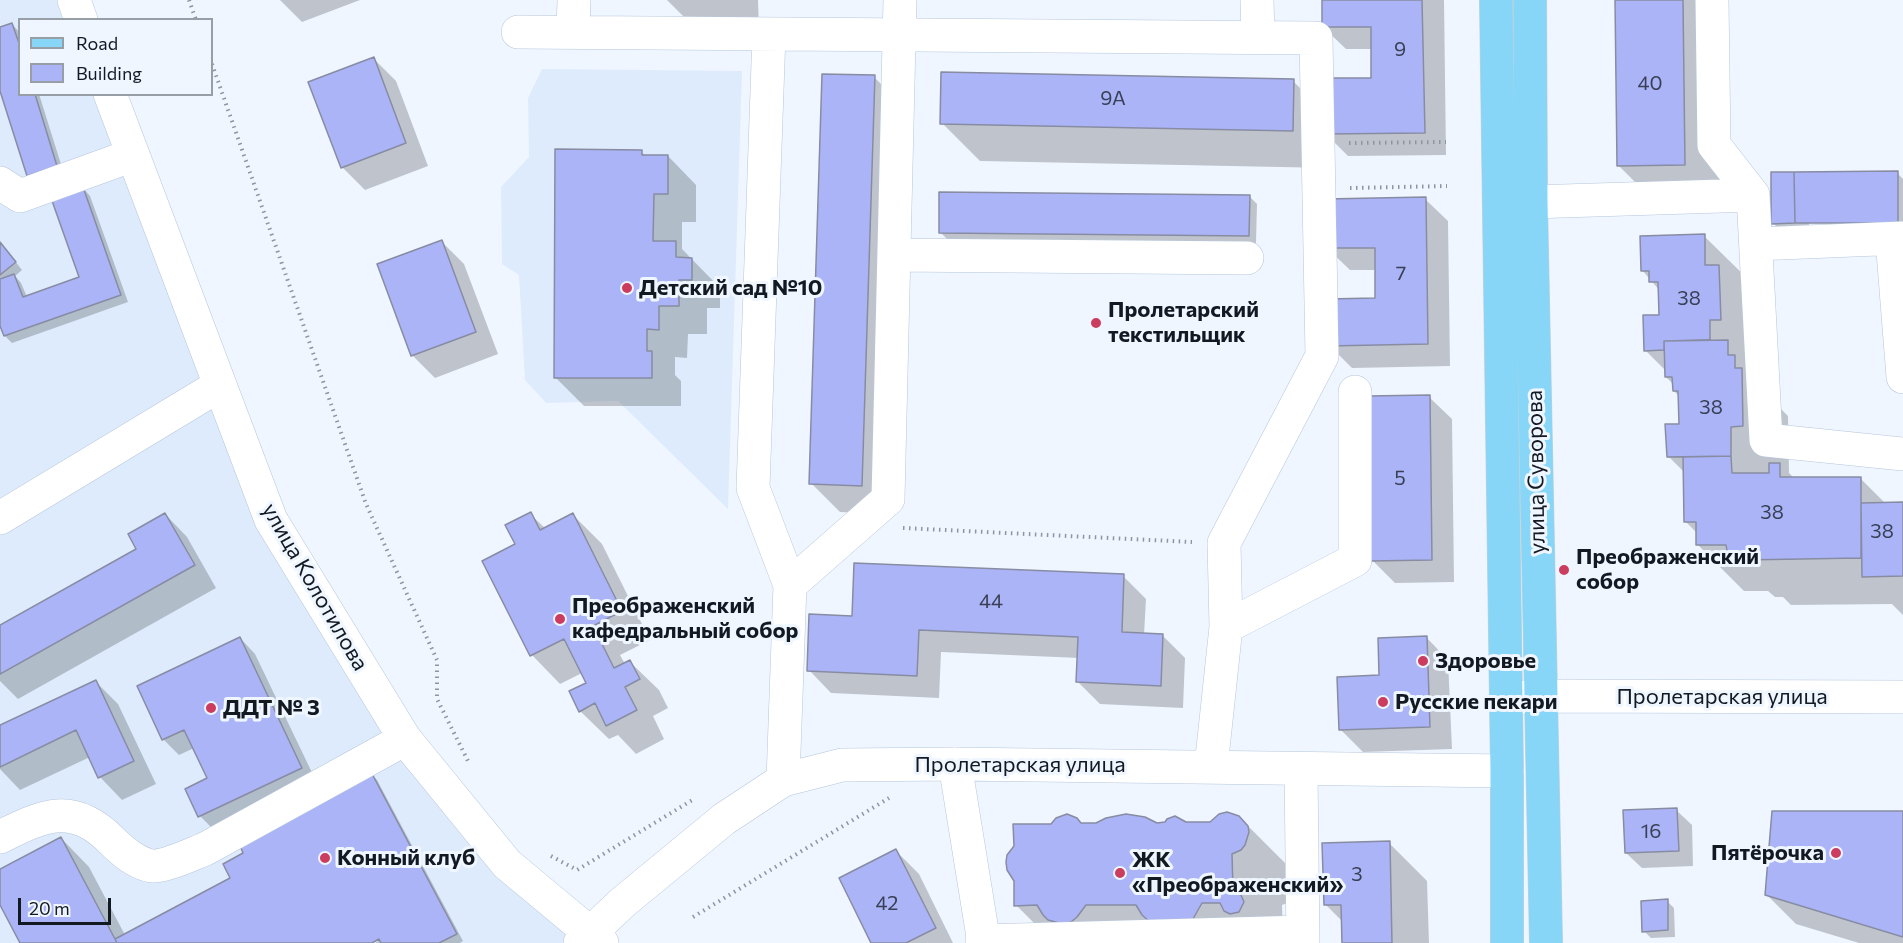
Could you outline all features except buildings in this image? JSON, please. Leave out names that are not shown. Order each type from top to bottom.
[{"type":"main road","name":"улица Суворова","points":[[1496,0],[1507,771],[1507,943]]},
{"type":"main road","name":"улица Суворова","points":[[1530,0],[1531,202],[1546,943]]},
{"type":"street","points":[[74,0],[80,18]]},
{"type":"street","points":[[573,32],[574,0]]},
{"type":"street","points":[[790,585],[888,499],[900,0]]},
{"type":"street","points":[[1257,0],[1258,37]]},
{"type":"street","points":[[1712,0],[1714,145],[1753,195],[1766,440],[1903,454]]},
{"type":"street","points":[[518,32],[1316,38],[1322,356],[1224,543],[1226,627],[1211,767]]},
{"type":"street","points":[[769,34],[753,488],[790,585],[783,780]]},
{"type":"street","name":"улица Колотилова","points":[[111,96],[271,520],[405,739],[507,864],[590,940]]},
{"type":"street","points":[[0,183],[20,196],[133,155]]},
{"type":"street","points":[[1531,202],[1753,195]]},
{"type":"street","points":[[1756,244],[1898,238],[1903,377]]},
{"type":"street","points":[[894,255],[1247,258]]},
{"type":"street","points":[[0,518],[220,385]]},
{"type":"street","points":[[1226,627],[1355,560],[1354,392]]},
{"type":"street","name":"Пролетарская улица","points":[[1506,698],[1541,696],[1903,697]]},
{"type":"street","points":[[0,837],[36,819],[64,815],[84,821],[106,835],[125,854],[152,866],[178,860],[205,849],[405,739]]},
{"type":"street","points":[[955,764],[983,942],[1303,937],[1301,769]]},
{"type":"street","name":"Пролетарская улица","points":[[590,940],[622,903],[724,819],[783,780],[842,765],[955,764],[1507,771]]},
{"type":"path","points":[[189,0],[195,18]]},
{"type":"path","points":[[213,67],[366,504],[437,660],[437,699],[472,769]]},
{"type":"path","points":[[1318,144],[1446,142]]},
{"type":"path","points":[[1319,188],[1446,186]]},
{"type":"path","points":[[857,526],[1224,543]]},
{"type":"path","points":[[693,917],[891,797]]},
{"type":"path","points":[[549,855],[577,870],[696,798]]},
{"type":"shaded area","points":[[0,0],[68,0],[76,18],[18,18],[18,96],[104,96],[214,382],[402,746],[580,932],[569,943],[0,943]]},
{"type":"shaded area","name":"Детский сад №10","points":[[542,69],[742,71],[728,509],[618,401],[546,403],[525,380],[519,275],[502,264],[501,187],[529,157],[528,98]]},
{"type":"place","name":"Детский сад №10","points":[[627,288]]},
{"type":"place","name":"Пролетарский текстильщик","points":[[1096,323]]},
{"type":"place","name":"Преображенский собор","points":[[1564,570]]},
{"type":"place","name":"Преображенский кафедральный собор","points":[[560,619]]},
{"type":"place","name":"Здоровье","points":[[1423,661]]},
{"type":"place","name":"Русские пекари","points":[[1383,702]]},
{"type":"place","name":"ДДТ № 3","points":[[211,708]]},
{"type":"place","name":"Пятёрочка","points":[[1836,853]]},
{"type":"place","name":"Конный клуб","points":[[325,858]]},
{"type":"place","name":"ЖК «Преображенский»","points":[[1120,873]]}]
